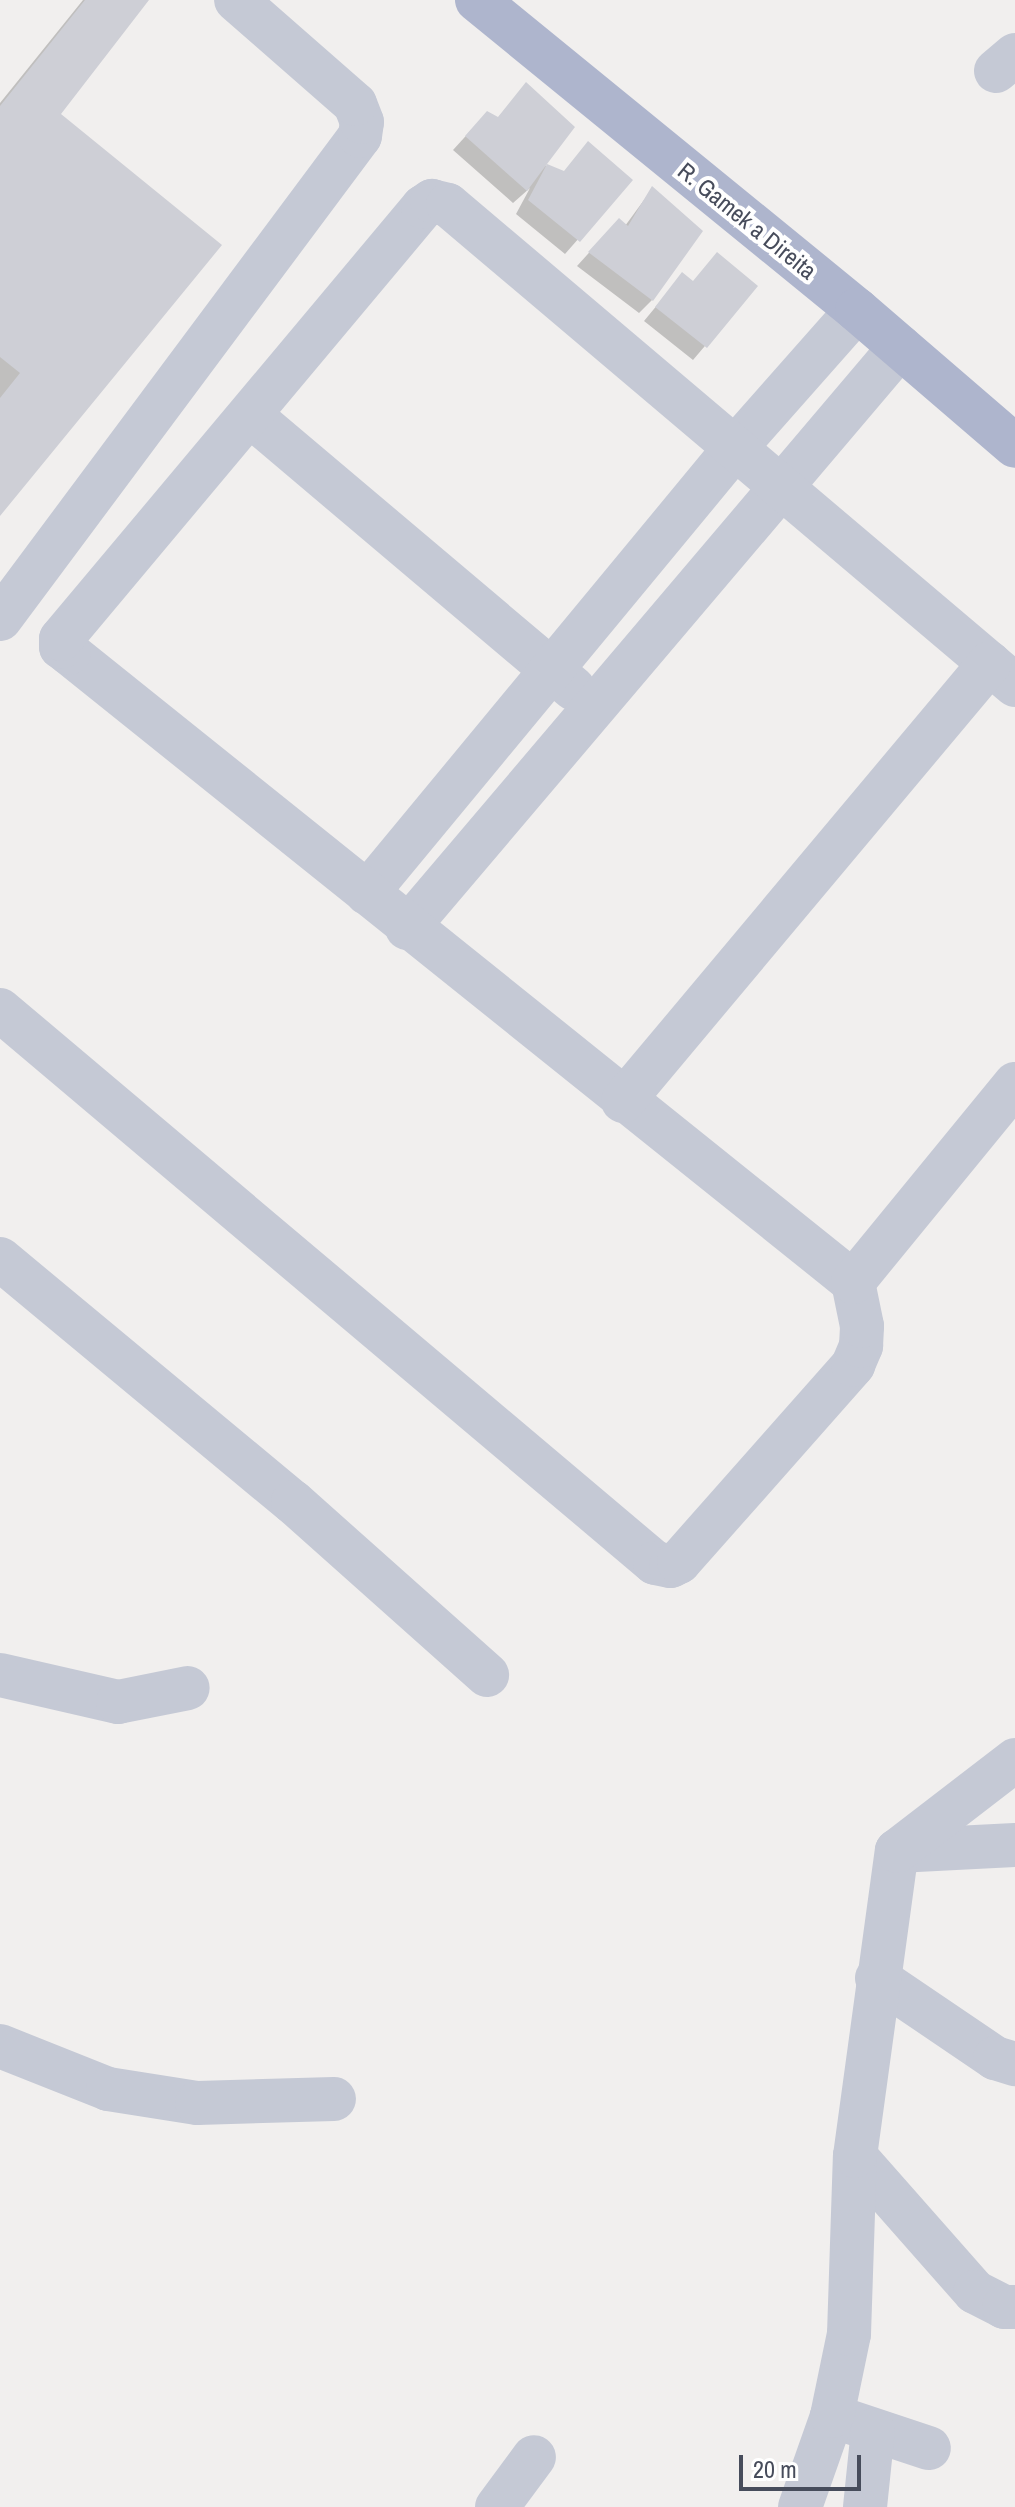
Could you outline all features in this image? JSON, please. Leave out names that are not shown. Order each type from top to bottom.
[{"type":"main road","name":"R. Gamek a Direita","points":[[477,0],[857,310],[1015,446]]},
{"type":"street","points":[[0,619],[360,136],[362,122],[355,104],[236,0]]},
{"type":"street","points":[[6,1020],[643,1553],[662,1565],[679,1562],[853,1365],[861,1346],[862,1326],[853,1282],[623,1101],[407,928],[61,647],[64,633],[251,416],[423,207],[440,202],[1002,674],[623,1101]]},
{"type":"street","points":[[367,893],[735,448],[857,310]]},
{"type":"street","points":[[407,928],[900,347]]},
{"type":"street","points":[[251,416],[595,707]]},
{"type":"street","points":[[853,1282],[1015,1084]]},
{"type":"street","points":[[0,1259],[293,1502],[487,1675]]},
{"type":"street","points":[[0,1675],[118,1702],[188,1688]]},
{"type":"street","points":[[800,2507],[832,2416],[849,2334],[855,2156],[877,1978],[897,1851],[1015,1760]]},
{"type":"street","points":[[897,1851],[1015,1845]]},
{"type":"street","points":[[877,1978],[995,2058],[1015,2064]]},
{"type":"street","points":[[0,2046],[108,2089],[197,2103],[334,2099]]},
{"type":"street","points":[[855,2156],[975,2292],[1004,2307],[1015,2307]]},
{"type":"street","points":[[832,2416],[929,2448]]},
{"type":"street","points":[[865,2507],[873,2430]]},
{"type":"street","points":[[497,2507],[534,2457]]},
{"type":"building","points":[[85,0],[149,0],[61,114],[222,245],[0,516],[0,398],[20,373],[0,357],[0,106]]},
{"type":"building","points":[[526,82],[575,127],[527,191],[465,136],[487,111],[498,117]]},
{"type":"building","points":[[588,141],[633,180],[580,242],[528,200],[547,164],[564,171]]},
{"type":"building","points":[[652,186],[703,231],[653,301],[588,252],[619,218],[628,226]]},
{"type":"building","points":[[717,252],[758,286],[707,348],[655,307],[682,272],[693,281]]}]
